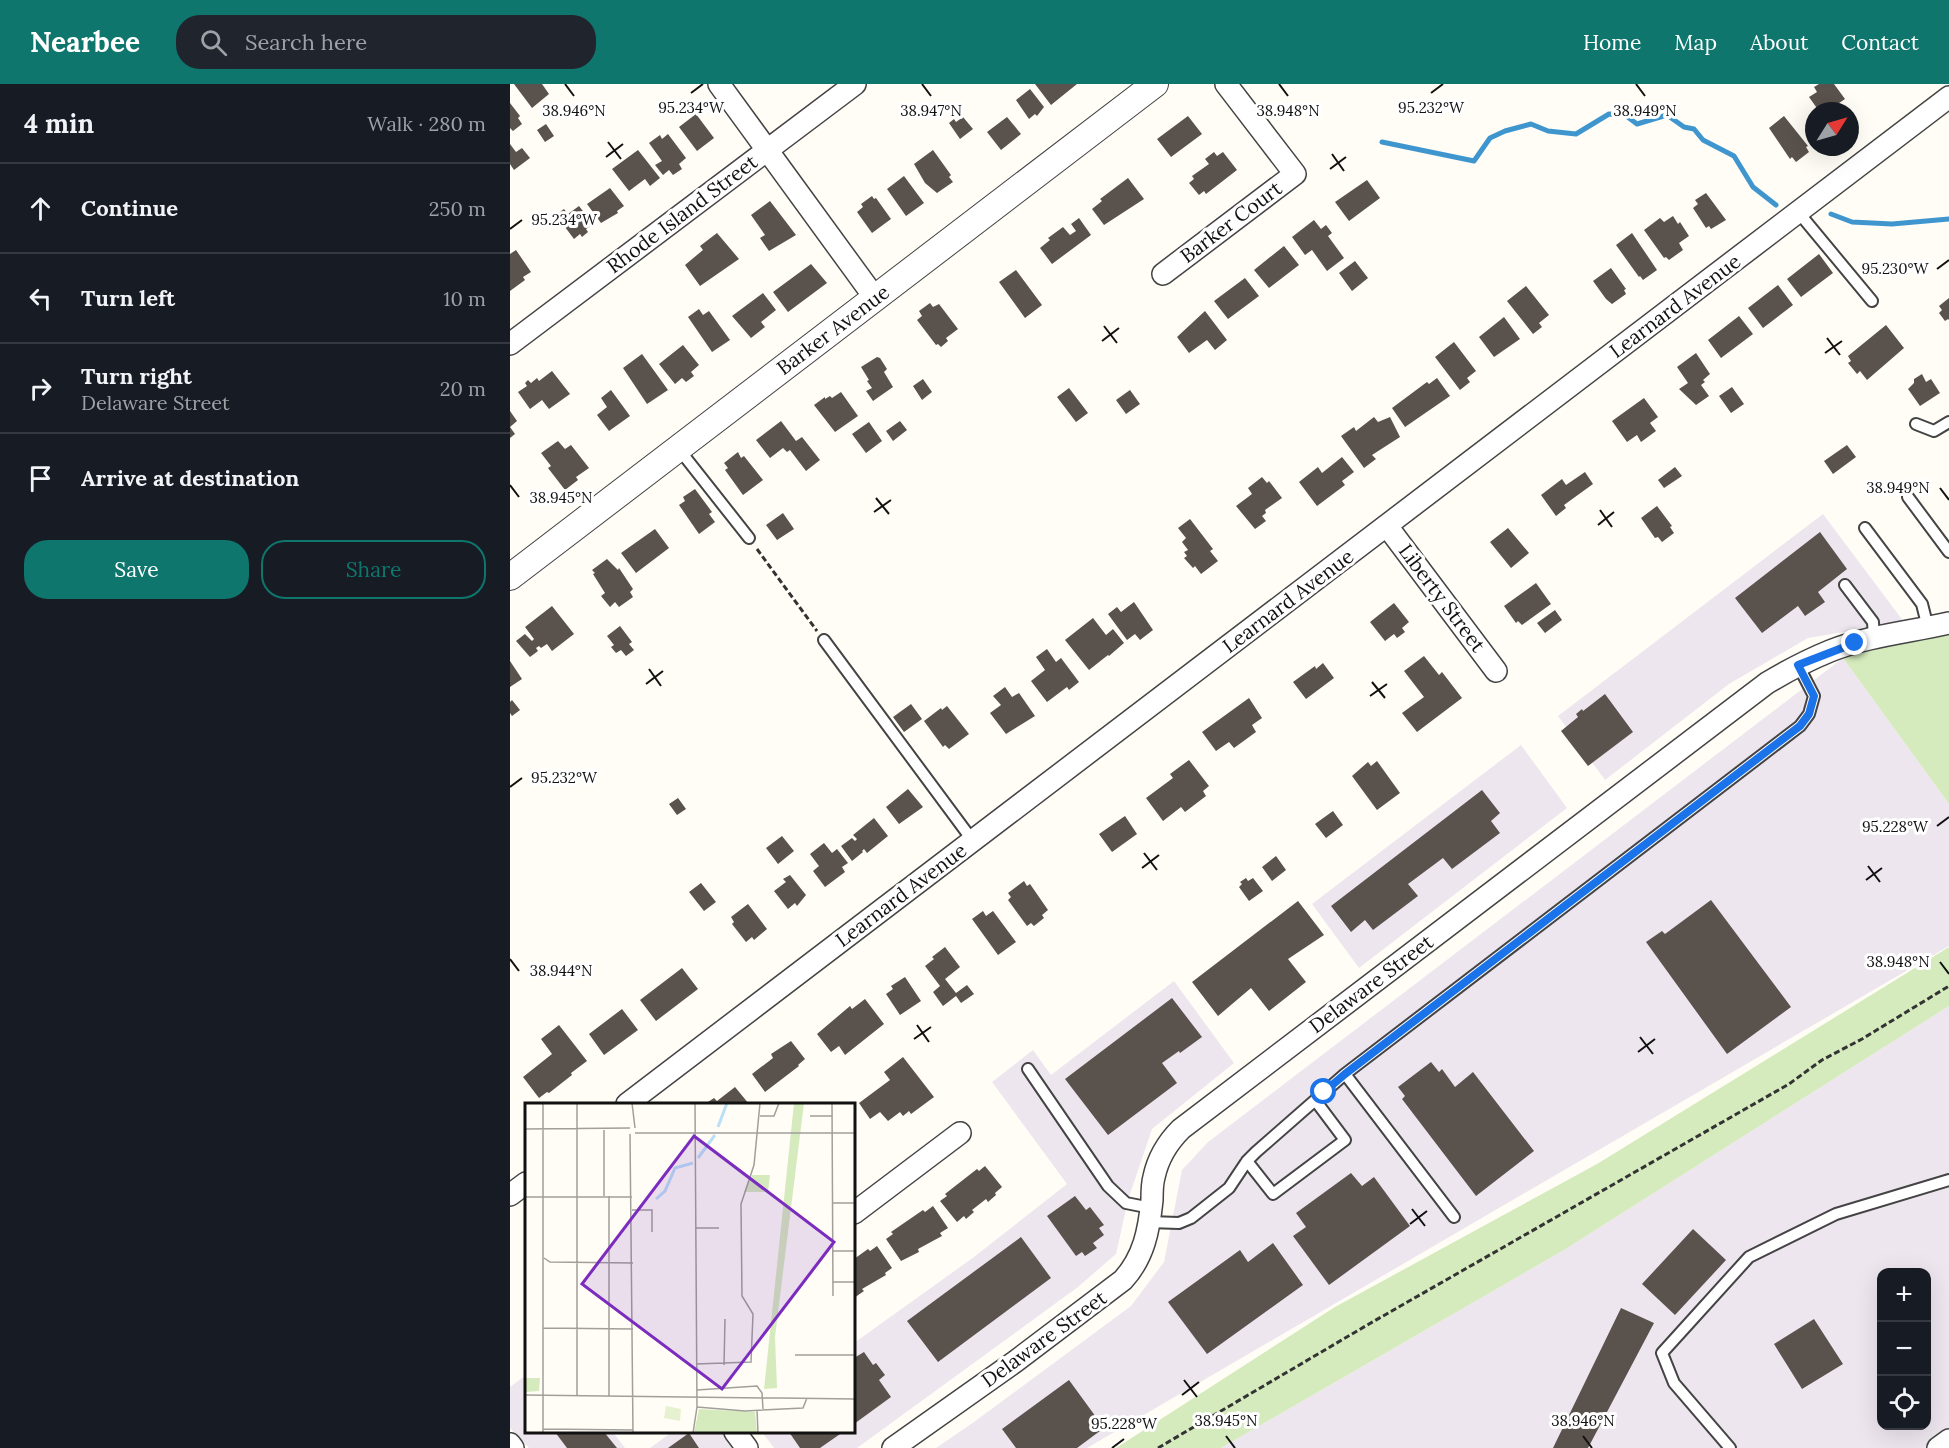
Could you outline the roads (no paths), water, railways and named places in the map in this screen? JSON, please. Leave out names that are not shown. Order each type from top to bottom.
[{"type":"street","points":[[719,84],[875,298]]},
{"type":"street","name":"Rhode Island Street","points":[[510,344],[855,84]]},
{"type":"street","name":"Barker Avenue","points":[[510,577],[1155,84]]},
{"type":"street","name":"Barker Court","points":[[1163,274],[1294,174],[1226,84]]},
{"type":"street","name":"Learnard Avenue","points":[[628,1103],[1949,97]]},
{"type":"street","name":"Liberty Street","points":[[1387,526],[1496,671]]},
{"type":"street","name":"Delaware Street","points":[[893,1448],[1016,1360],[1123,1280],[1134,1268],[1140,1255],[1150,1215],[1153,1179],[1158,1163],[1171,1140],[1181,1129],[1752,694],[1798,665],[1831,651],[1949,623]]},
{"type":"street","points":[[855,1212],[960,1133]]},
{"type":"street","points":[[510,1195],[525,1184]]},
{"type":"street","points":[[736,1433],[747,1448]]},
{"type":"street","points":[[1938,1448],[1949,1440]]},
{"type":"street","points":[[510,1444],[513,1448]]},
{"type":"lane","points":[[1799,213],[1872,301]]},
{"type":"lane","points":[[1916,424],[1934,431],[1949,422]]},
{"type":"lane","points":[[678,448],[749,538]]},
{"type":"lane","points":[[1908,497],[1949,552]]},
{"type":"lane","points":[[1865,528],[1923,604],[1928,628]]},
{"type":"lane","points":[[1845,585],[1873,622],[1874,639]]},
{"type":"lane","points":[[824,640],[973,841]]},
{"type":"lane","points":[[1028,1069],[1108,1186],[1126,1203],[1150,1215],[1179,1223],[1191,1218],[1229,1188],[1247,1161],[1345,1074],[1800,726],[1809,714],[1814,696],[1798,665]]},
{"type":"lane","points":[[1345,1074],[1454,1217]]},
{"type":"lane","points":[[1247,1161],[1273,1194],[1345,1140],[1315,1101]]},
{"type":"lane","points":[[1730,1448],[1674,1383],[1662,1353],[1749,1257],[1836,1214],[1949,1180]]},
{"type":"waterway","points":[[1382,142],[1474,161],[1490,138],[1531,124],[1548,131],[1576,134],[1609,114],[1625,115],[1637,124],[1667,115],[1684,127],[1694,129],[1703,140],[1734,156],[1753,187],[1776,205]]},
{"type":"waterway","points":[[1831,214],[1852,222],[1892,224],[1949,219]]}]
